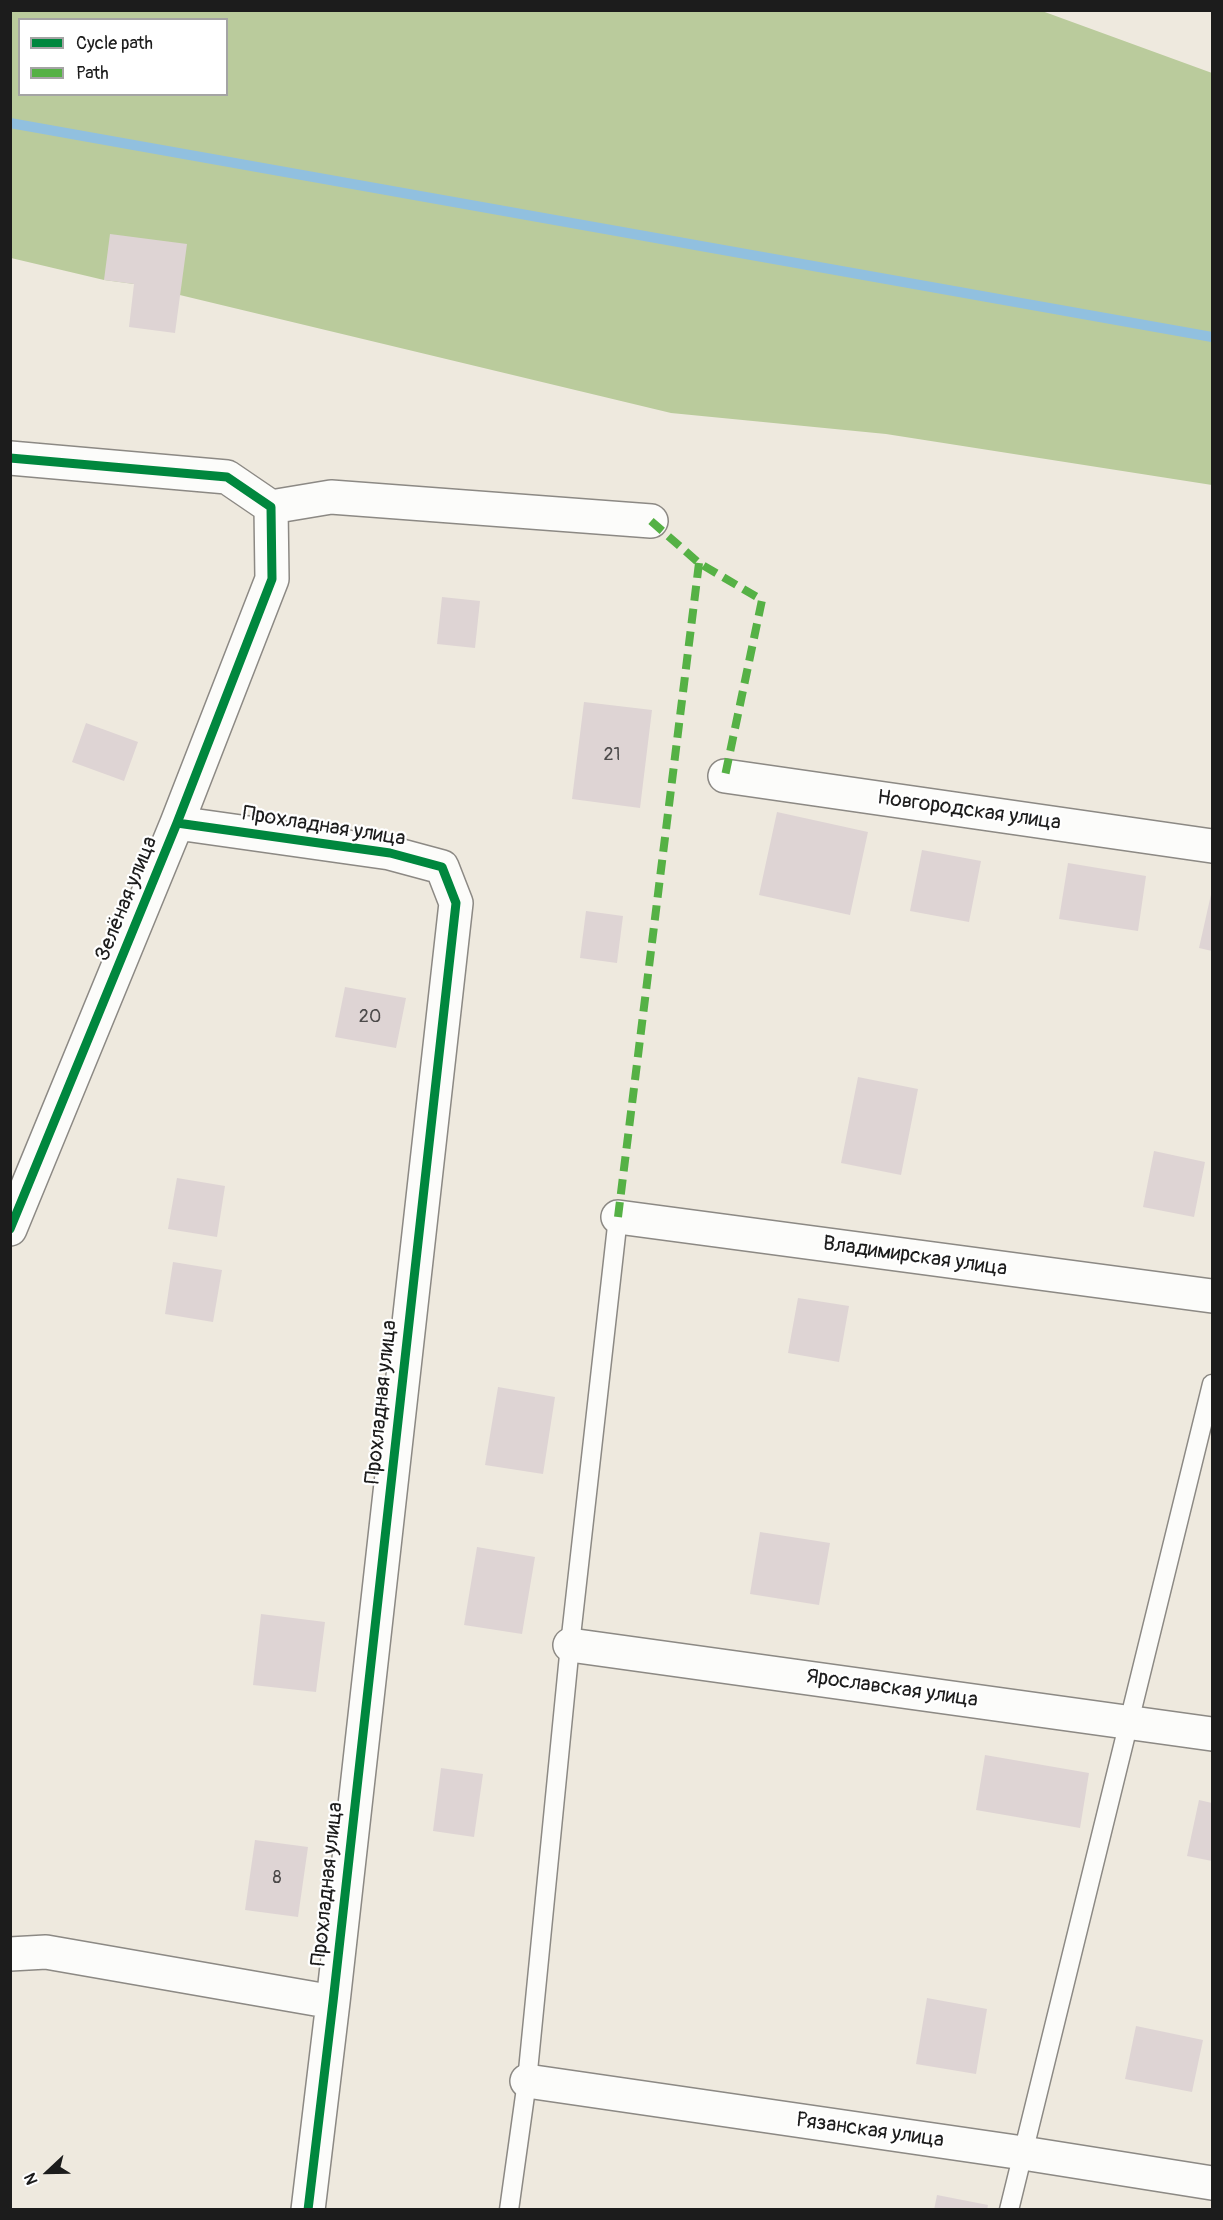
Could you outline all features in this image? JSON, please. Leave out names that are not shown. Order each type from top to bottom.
[{"type":"street","points":[[10,458],[227,477],[271,507],[331,497],[651,521]]},
{"type":"street","name":"Зелёная улица","points":[[10,1229],[177,823],[272,579],[271,507]]},
{"type":"street","name":"Новгородская улица","points":[[725,776],[1212,846]]},
{"type":"street","name":"Прохладная улица","points":[[177,823],[390,853],[442,867],[456,903],[308,2210]]},
{"type":"street","name":"Владимирская улица","points":[[618,1217],[1212,1296]]},
{"type":"street","name":"Ярославская улица","points":[[570,1644],[1212,1734]]},
{"type":"street","points":[[10,1954],[46,1952],[333,2002]]},
{"type":"street","name":"Рязанская улица","points":[[527,2081],[1023,2153],[1212,2183]]},
{"type":"lane","points":[[510,2210],[527,2081],[570,1644],[618,1217]]},
{"type":"lane","points":[[1009,2210],[1212,1384]]},
{"type":"green space","points":[[11,11],[1042,11],[1212,73],[1212,485],[886,434],[671,413],[134,284],[104,280],[11,258]]},
{"type":"building","points":[[110,234],[187,244],[175,333],[129,327],[134,284],[104,280]]},
{"type":"building","points":[[442,597],[480,601],[475,648],[437,644]]},
{"type":"building","points":[[584,702],[652,710],[640,808],[572,799]]},
{"type":"building","points":[[86,723],[138,742],[124,781],[72,762]]},
{"type":"building","points":[[777,812],[868,832],[850,915],[759,895]]},
{"type":"building","points":[[922,850],[981,861],[969,922],[910,911]]},
{"type":"building","points":[[1068,863],[1146,876],[1138,931],[1059,919]]},
{"type":"building","points":[[1212,890],[1212,951],[1199,948]]},
{"type":"building","points":[[586,911],[623,916],[617,963],[580,958]]},
{"type":"building","points":[[345,987],[406,998],[396,1048],[335,1037]]},
{"type":"building","points":[[858,1077],[918,1089],[901,1175],[841,1163]]},
{"type":"building","points":[[1154,1151],[1205,1162],[1194,1217],[1143,1207]]},
{"type":"building","points":[[177,1178],[225,1186],[217,1237],[168,1229]]},
{"type":"building","points":[[173,1262],[222,1270],[213,1322],[165,1314]]},
{"type":"building","points":[[798,1298],[849,1306],[839,1362],[788,1353]]},
{"type":"building","points":[[498,1387],[555,1397],[543,1474],[485,1465]]},
{"type":"building","points":[[760,1532],[830,1543],[819,1605],[750,1594]]},
{"type":"building","points":[[477,1547],[535,1557],[522,1634],[464,1625]]},
{"type":"building","points":[[261,1614],[325,1622],[316,1692],[253,1685]]},
{"type":"building","points":[[985,1755],[1089,1773],[1080,1828],[976,1810]]},
{"type":"building","points":[[441,1768],[483,1774],[474,1837],[433,1831]]},
{"type":"building","points":[[1199,1800],[1212,1803],[1212,1861],[1187,1856]]},
{"type":"building","points":[[255,1840],[308,1847],[298,1917],[245,1910]]},
{"type":"building","points":[[927,1998],[987,2009],[976,2074],[916,2064]]},
{"type":"building","points":[[1136,2026],[1203,2040],[1192,2092],[1125,2079]]},
{"type":"building","points":[[937,2195],[988,2205],[987,2210],[934,2210]]},
{"type":"waterway","points":[[10,123],[1212,337]]},
{"type":"marked path","points":[[651,521],[699,563],[762,600],[725,776]]},
{"type":"marked path","points":[[618,1217],[699,563]]},
{"type":"cycle path","points":[[10,458],[227,477],[271,507],[272,579],[177,823],[10,1229]]},
{"type":"cycle path","points":[[177,823],[390,853],[442,867],[456,903],[308,2210]]}]
